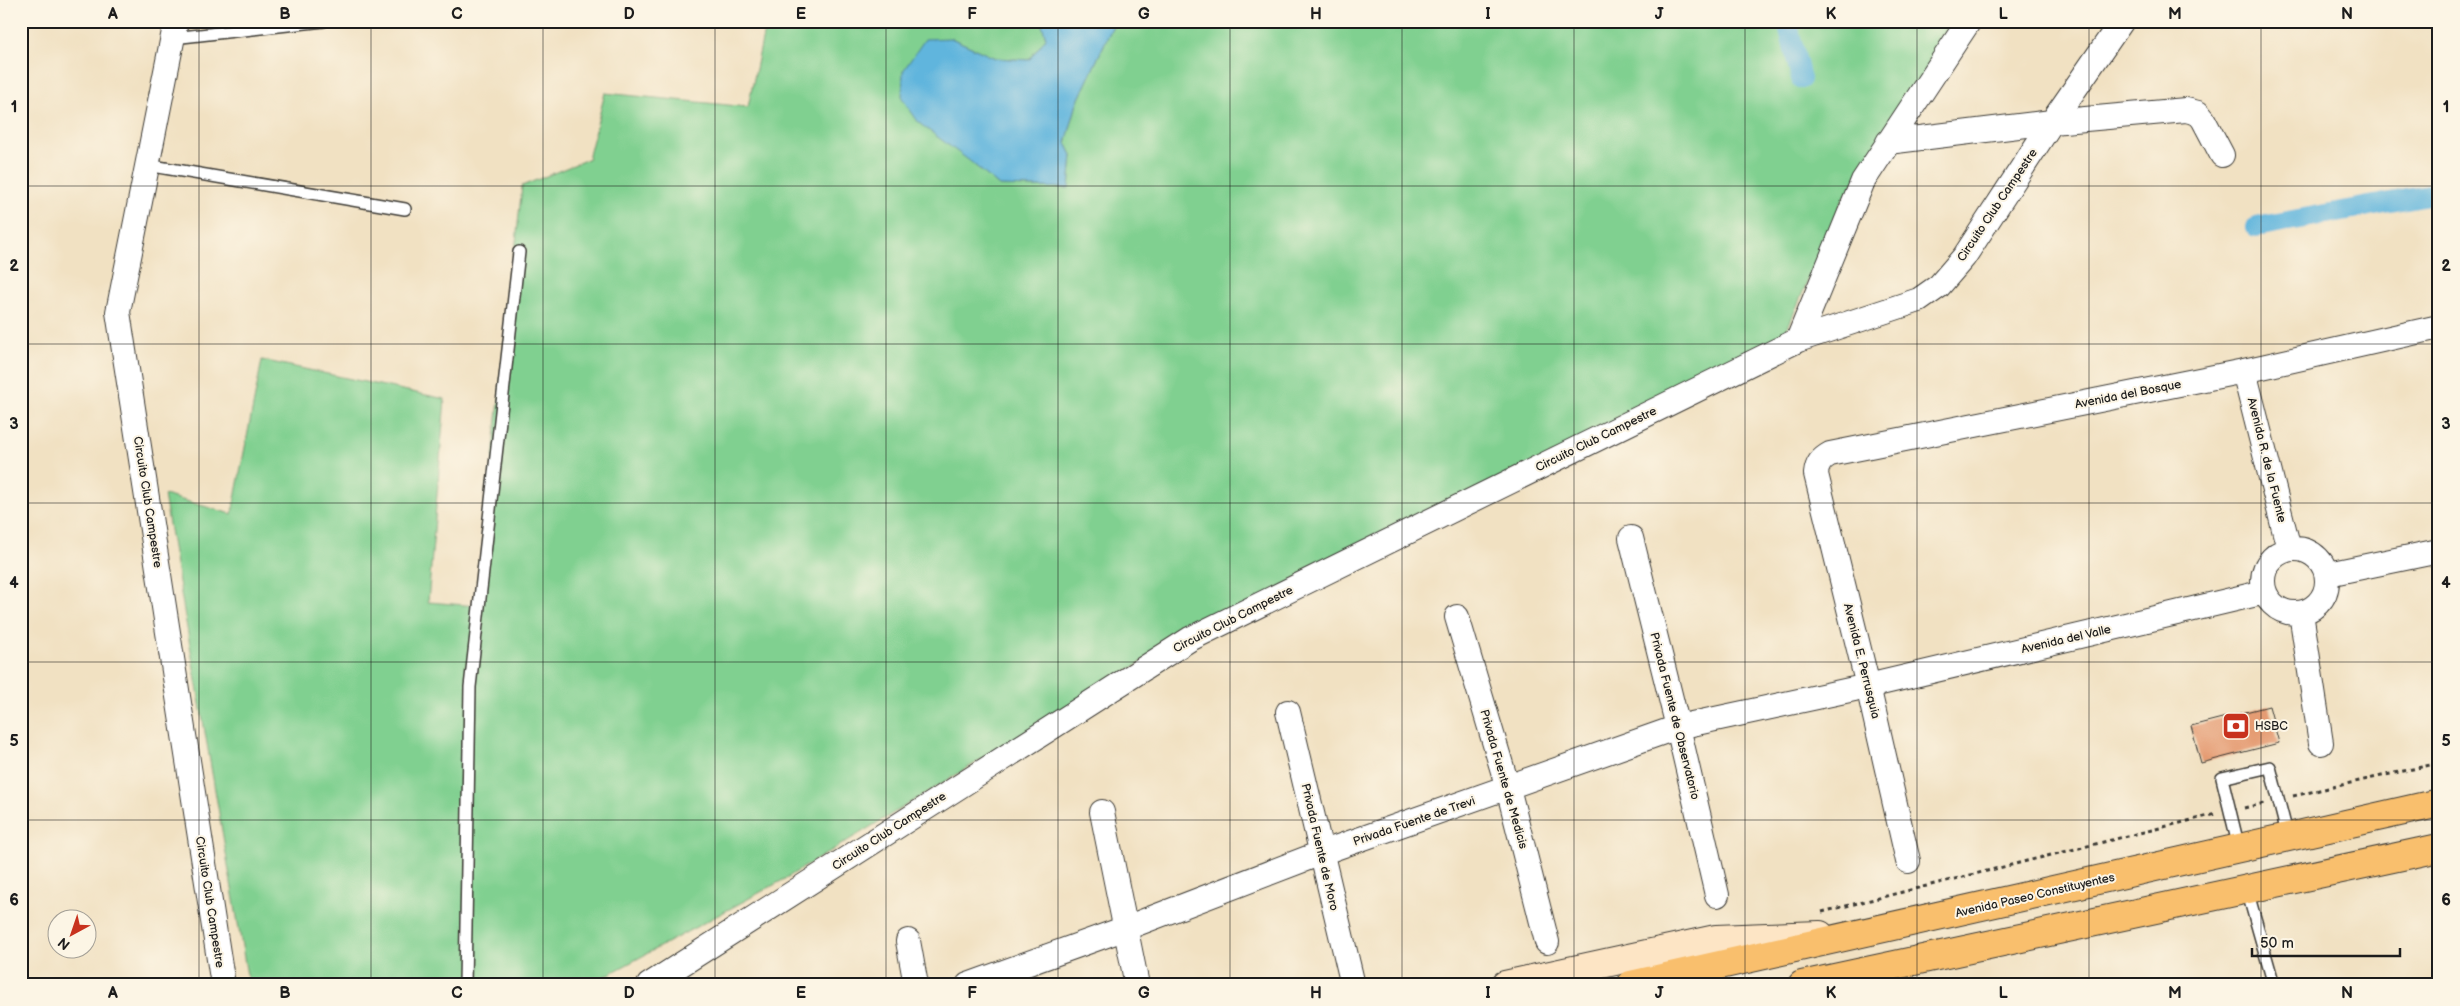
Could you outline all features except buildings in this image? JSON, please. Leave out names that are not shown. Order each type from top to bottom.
[{"type":"highway","name":"Avenida Paseo Constituyentes","points":[[1631,985],[1866,934],[2439,803]]},
{"type":"highway","points":[[1802,985],[2439,848]]},
{"type":"main road","points":[[1504,985],[1716,939],[1866,934]]},
{"type":"main road","points":[[1831,985],[1869,970]]},
{"type":"street","points":[[1798,340],[1863,181],[1969,21]]},
{"type":"street","name":"Circuito Club Campestre","points":[[649,985],[1190,639],[1798,340],[1919,300],[1939,286],[1964,257],[2052,122],[2122,21]]},
{"type":"street","name":"Circuito Club Campestre","points":[[174,30],[118,312],[223,985]]},
{"type":"street","points":[[1888,142],[2052,122],[2186,110],[2198,113],[2203,119],[2222,155]]},
{"type":"street","name":"Avenida del Bosque","points":[[1819,463],[1830,454],[2244,371],[2439,327]]},
{"type":"street","name":"Avenida R. de la Fuente","points":[[2244,371],[2289,549]]},
{"type":"street","name":"Avenida E. Perrusquia","points":[[1819,463],[1816,474],[1868,686],[1908,861]]},
{"type":"street","name":"Privada Fuente de Observatorio","points":[[1631,538],[1717,895]]},
{"type":"street","points":[[2289,549],[2302,549],[2313,554],[2322,562],[2328,574],[2328,587],[2322,599],[2313,608],[2301,613],[2289,613],[2277,608],[2265,592],[2263,574],[2268,562],[2277,554],[2289,549]]},
{"type":"street","points":[[2328,574],[2439,551]]},
{"type":"street","name":"Avenida del Valle","points":[[1868,686],[2265,592]]},
{"type":"street","points":[[2301,613],[2320,744]]},
{"type":"street","name":"Privada Fuente de Medicis","points":[[1457,617],[1508,788],[1547,942]]},
{"type":"street","name":"Privada Fuente de Trevi","points":[[968,985],[1126,928],[1321,853],[1678,727],[1868,686]]},
{"type":"street","name":"Privada Fuente de Moro","points":[[1288,712],[1352,980]]},
{"type":"street","points":[[1102,812],[1137,985]]},
{"type":"street","points":[[908,941],[916,985]]},
{"type":"lane","points":[[214,21],[216,33]]},
{"type":"lane","points":[[174,30],[216,33],[241,26],[324,21]]},
{"type":"lane","points":[[147,165],[405,208]]},
{"type":"lane","points":[[465,985],[470,687],[518,252]]},
{"type":"lane","points":[[2238,848],[2222,778],[2270,767],[2288,837]]},
{"type":"lane","points":[[2247,890],[2274,985]]},
{"type":"path","points":[[1820,912],[2279,799],[2439,763]]},
{"type":"green space","points":[[766,21],[1041,21],[1046,38],[1029,60],[995,58],[951,38],[971,162],[999,186],[1069,188],[1072,155],[1066,143],[1077,103],[1115,21],[1959,21],[1842,201],[1788,327],[1776,344],[1188,634],[783,880],[589,985],[250,985],[164,495],[232,514],[262,360],[445,399],[428,602],[477,606],[522,186],[588,159],[605,93],[748,107]]},
{"type":"water","points":[[1041,21],[1115,21],[1077,103],[1066,143],[1072,155],[1069,188],[999,186],[971,162],[919,123],[902,98],[903,71],[925,39],[951,38],[995,58],[1029,60],[1046,38]]},
{"type":"waterway","points":[[1787,21],[1801,79]]},
{"type":"waterway","points":[[2256,227],[2439,193]]},
{"type":"place","name":"HSBC","points":[[2236,726]]}]
